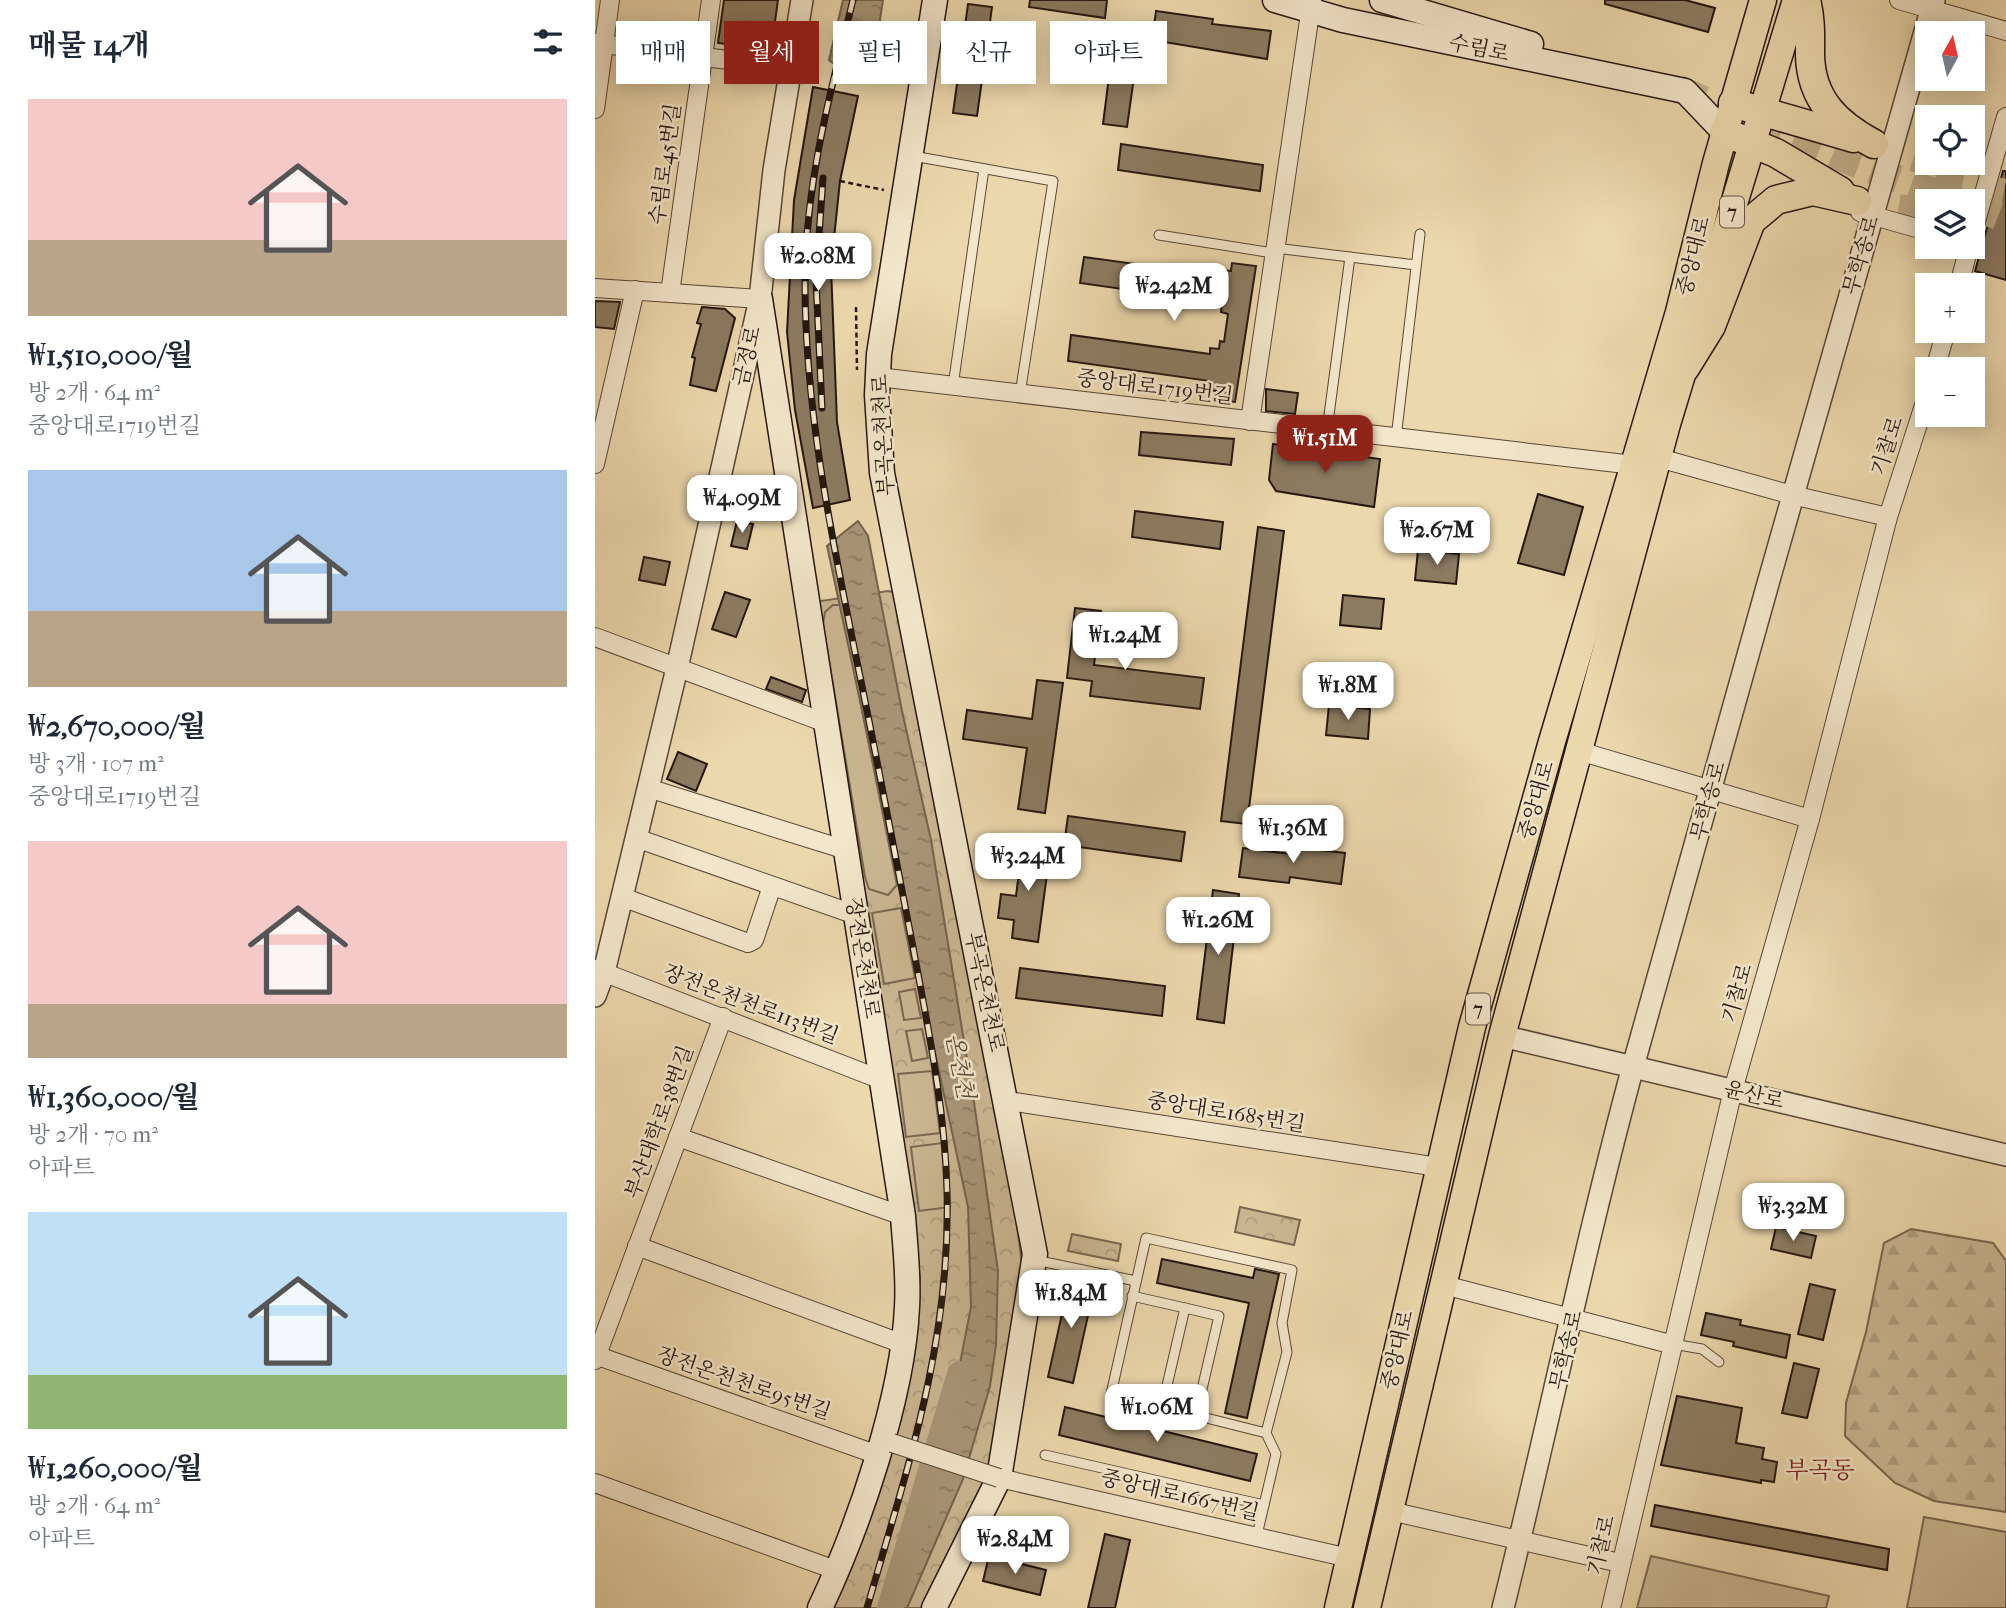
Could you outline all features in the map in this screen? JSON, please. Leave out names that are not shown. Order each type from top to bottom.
[{"type":"highway","points":[[1733,103],[1874,144],[1843,127],[1824,103],[1812,78],[1812,22],[1806,0]]},
{"type":"highway","points":[[1724,132],[1776,153],[1865,209]]},
{"type":"highway","points":[[1685,368],[1711,326],[1751,221],[1776,201],[1813,191],[1865,209]]},
{"type":"main road","name":"부곡온천천로","points":[[934,1608],[999,1478],[1035,1260],[1007,1101],[891,531],[868,379],[879,354],[935,0]]},
{"type":"main road","name":"수림로","points":[[1275,0],[1311,5],[1733,103]]},
{"type":"main road","name":"수림로","points":[[1383,0],[1685,91],[1724,132]]},
{"type":"main road","name":"중앙대로","points":[[1367,1608],[1501,1036],[1579,751],[1679,312],[1724,132],[1763,0]]},
{"type":"main road","name":"중앙대로","points":[[1338,1608],[1472,1027],[1551,745],[1646,462],[1685,368],[1796,0]]},
{"type":"main road","name":"장전온천천로","points":[[760,299],[903,1216],[908,1277],[904,1344],[884,1446],[838,1571],[820,1608]]},
{"type":"street","points":[[595,109],[599,44],[610,0]]},
{"type":"street","name":"수림로45번길","points":[[708,21],[711,0]]},
{"type":"street","name":"금정로","points":[[798,21],[802,0]]},
{"type":"street","points":[[1899,0],[1932,5],[2006,31]]},
{"type":"street","points":[[1250,421],[1311,5]]},
{"type":"street","name":"무학송로","points":[[1503,1608],[1633,1066],[1792,495],[1865,209],[1932,5]]},
{"type":"street","name":"수림로45번길","points":[[670,293],[698,84]]},
{"type":"street","name":"금정로","points":[[595,996],[599,971],[622,897],[677,667],[760,299],[774,170],[787,84]]},
{"type":"street","points":[[1985,199],[2001,155],[2006,117]]},
{"type":"street","points":[[1865,209],[1915,227]]},
{"type":"street","points":[[595,288],[760,299]]},
{"type":"street","points":[[595,464],[635,290]]},
{"type":"street","name":"중앙대로1719번길","points":[[868,379],[953,386],[1395,438],[1646,462],[1888,517]]},
{"type":"street","name":"기찰로","points":[[1611,1608],[1671,1344],[1733,1090],[1810,819],[1888,517],[1917,427]]},
{"type":"street","points":[[596,641],[677,667],[826,723]]},
{"type":"street","points":[[1579,751],[1810,819]]},
{"type":"street","points":[[648,788],[846,850]]},
{"type":"street","points":[[636,838],[856,915]]},
{"type":"street","points":[[622,897],[748,943],[754,940],[772,886]]},
{"type":"street","name":"장전온천천로113번길","points":[[599,971],[882,1080]]},
{"type":"street","name":"부산대학로38번길","points":[[596,1357],[723,1017]]},
{"type":"street","name":"윤산로","points":[[1501,1036],[2006,1155]]},
{"type":"street","name":"중앙대로1685번길","points":[[1007,1101],[1438,1167]]},
{"type":"street","points":[[678,1137],[903,1216]]},
{"type":"street","points":[[637,1246],[904,1344]]},
{"type":"street","points":[[1444,1285],[1671,1344]]},
{"type":"street","name":"장전온천천로95번길","points":[[596,1357],[884,1446],[999,1478]]},
{"type":"street","name":"중앙대로1667번길","points":[[999,1478],[1349,1558]]},
{"type":"street","points":[[595,1483],[838,1571]]},
{"type":"street","points":[[1390,1511],[1620,1563]]},
{"type":"lane","points":[[912,156],[1053,181],[1020,394]]},
{"type":"lane","points":[[953,386],[984,169]]},
{"type":"lane","points":[[1395,438],[1420,234]]},
{"type":"lane","points":[[1159,235],[1416,265]]},
{"type":"lane","points":[[1327,430],[1350,257]]},
{"type":"lane","points":[[1257,1535],[1276,1454],[1266,1433],[1286,1352],[1282,1323],[1293,1270],[1146,1238],[1111,1394],[1266,1433]]},
{"type":"lane","points":[[1035,1260],[1136,1280]]},
{"type":"lane","points":[[1132,1296],[1219,1316],[1196,1415]]},
{"type":"lane","points":[[1162,1407],[1185,1308]]},
{"type":"lane","points":[[1671,1344],[1702,1349],[1719,1362]]},
{"type":"lane","points":[[1045,1455],[1264,1504]]},
{"type":"path","points":[[840,181],[891,191]]},
{"type":"path","points":[[856,307],[868,379]]},
{"type":"green space","points":[[888,591],[899,593],[1013,1195],[1022,1264],[995,1466],[929,1608],[833,1608],[849,1574],[894,1431],[914,1341],[920,1277],[814,602]]},
{"type":"green space","points":[[833,605],[841,605],[897,885],[888,895],[869,889],[865,877],[823,624],[825,612]]},
{"type":"green space","points":[[901,908],[915,978],[884,984],[872,913]]},
{"type":"green space","points":[[915,989],[921,1018],[904,1020],[899,992]]},
{"type":"green space","points":[[922,1029],[928,1058],[912,1061],[906,1031]]},
{"type":"green space","points":[[932,1071],[940,1133],[906,1137],[898,1074]]},
{"type":"green space","points":[[942,1143],[950,1207],[919,1211],[911,1147]]},
{"type":"green space","points":[[1240,1207],[1300,1220],[1294,1245],[1235,1232]]},
{"type":"green space","points":[[1911,1229],[1993,1243],[2006,1261],[2006,1512],[1934,1501],[1895,1483],[1845,1436],[1846,1403],[1866,1332],[1884,1243]]},
{"type":"green space","points":[[1072,1234],[1121,1244],[1118,1261],[1068,1251]]},
{"type":"green space","points":[[1924,1517],[2006,1532],[2006,1608],[1907,1608]]},
{"type":"green space","points":[[1651,1556],[1829,1596],[1826,1608],[1637,1608]]},
{"type":"water","points":[[843,0],[883,0],[880,21],[838,21]]},
{"type":"water","points":[[833,43],[833,63],[829,60]]},
{"type":"water","name":"온천천","points":[[858,521],[868,536],[902,711],[931,840],[974,1102],[998,1271],[996,1345],[990,1386],[963,1479],[907,1608],[879,1608],[933,1501],[971,1307],[968,1207],[827,546]]},
{"type":"building","points":[[724,0],[778,0],[775,21],[724,21],[724,44],[718,43]]},
{"type":"building","points":[[1030,0],[1107,0],[1105,18],[1029,7]]},
{"type":"building","points":[[1605,0],[1685,0],[1715,8],[1708,32],[1605,4]]},
{"type":"building","points":[[968,4],[992,7],[990,21],[966,21]]},
{"type":"building","points":[[1156,11],[1213,19],[1212,24],[1271,31],[1267,59],[1167,42],[1167,21],[1155,21]]},
{"type":"building","points":[[957,84],[981,84],[977,116],[953,113]]},
{"type":"building","points":[[1108,84],[1133,84],[1127,127],[1103,124]]},
{"type":"building","points":[[813,87],[858,96],[840,181],[831,267],[837,422],[850,500],[813,508],[795,410],[787,332],[794,200]]},
{"type":"building","points":[[1121,144],[1263,165],[1260,191],[1118,170]]},
{"type":"building","points":[[2003,171],[2006,171],[2006,280],[1975,271],[1978,259],[1985,259],[1985,235]]},
{"type":"building","points":[[1084,257],[1222,276],[1223,270],[1231,271],[1232,263],[1256,266],[1235,402],[1215,400],[1216,391],[1209,390],[1210,381],[1068,361],[1071,335],[1210,354],[1210,348],[1219,349],[1220,341],[1224,342],[1228,314],[1221,312],[1222,303],[1080,283]]},
{"type":"building","points":[[595,301],[620,302],[614,329],[595,327]]},
{"type":"building","points":[[702,307],[725,309],[735,318],[716,391],[690,385],[695,358],[692,357],[701,324],[697,323]]},
{"type":"building","points":[[1266,389],[1298,393],[1295,414],[1266,411]]},
{"type":"building","points":[[1141,432],[1234,439],[1231,465],[1139,455]]},
{"type":"building","points":[[1273,444],[1380,459],[1374,507],[1276,491],[1269,480]]},
{"type":"building","points":[[1538,494],[1583,507],[1564,575],[1518,563]]},
{"type":"building","points":[[1135,511],[1223,522],[1220,549],[1132,537]]},
{"type":"building","points":[[737,521],[753,524],[747,549],[731,546]]},
{"type":"building","points":[[1258,527],[1284,531],[1247,824],[1221,821]]},
{"type":"building","points":[[1418,550],[1459,554],[1456,584],[1415,580]]},
{"type":"building","points":[[644,557],[670,562],[665,585],[639,580]]},
{"type":"building","points":[[725,592],[750,600],[736,637],[712,629]]},
{"type":"building","points":[[1343,595],[1384,599],[1381,629],[1340,625]]},
{"type":"building","points":[[1075,608],[1101,611],[1094,665],[1204,678],[1200,709],[1090,696],[1092,681],[1067,678]]},
{"type":"building","points":[[771,677],[806,690],[802,702],[766,689]]},
{"type":"building","points":[[1037,680],[1063,683],[1045,813],[1018,809],[1027,748],[963,739],[967,710],[1032,719]]},
{"type":"building","points":[[1329,705],[1370,709],[1368,739],[1326,735]]},
{"type":"building","points":[[678,752],[707,764],[696,791],[667,779]]},
{"type":"building","points":[[1068,816],[1185,832],[1181,861],[1064,845]]},
{"type":"building","points":[[1023,841],[1051,844],[1038,942],[1012,938],[1014,920],[998,918],[1001,894],[1016,896]]},
{"type":"building","points":[[1292,847],[1345,853],[1341,884],[1290,877],[1289,883],[1239,877],[1243,848],[1291,854]]},
{"type":"building","points":[[1213,890],[1239,894],[1224,1023],[1197,1019]]},
{"type":"building","points":[[1020,968],[1165,986],[1162,1016],[1016,998]]},
{"type":"building","points":[[1776,1227],[1816,1236],[1811,1258],[1771,1249]]},
{"type":"building","points":[[1162,1259],[1253,1278],[1255,1269],[1279,1274],[1247,1418],[1225,1413],[1249,1303],[1157,1283]]},
{"type":"building","points":[[1070,1278],[1095,1284],[1073,1383],[1048,1377]]},
{"type":"building","points":[[1810,1284],[1835,1290],[1823,1340],[1798,1334]]},
{"type":"building","points":[[1706,1313],[1741,1320],[1740,1325],[1790,1335],[1786,1358],[1733,1346],[1734,1342],[1701,1335]]},
{"type":"building","points":[[1794,1363],[1819,1369],[1807,1418],[1782,1413]]},
{"type":"building","points":[[1677,1396],[1742,1408],[1736,1443],[1764,1448],[1762,1459],[1777,1462],[1774,1482],[1761,1480],[1761,1483],[1661,1465]]},
{"type":"building","points":[[1065,1407],[1257,1454],[1250,1481],[1059,1435]]},
{"type":"building","points":[[1655,1505],[1889,1549],[1887,1570],[1651,1526]]},
{"type":"building","points":[[1105,1534],[1130,1540],[1115,1608],[1088,1608]]},
{"type":"building","points":[[989,1556],[1046,1570],[1040,1595],[983,1581]]},
{"type":"waterway","name":"온천천","points":[[890,1608],[960,1374]]},
{"type":"tunnel","points":[[1678,89],[1857,164],[1925,189]]},
{"type":"tunnel","points":[[1874,144],[1915,158]]},
{"type":"tunnel","points":[[1935,179],[2006,193]]},
{"type":"tunnel","points":[[1857,201],[1915,211]]},
{"type":"tunnel","points":[[1985,211],[2006,219]]},
{"type":"railway","points":[[853,0],[820,140],[809,211],[805,283],[809,377],[829,517],[930,1038],[943,1129],[947,1191],[942,1299],[934,1351],[911,1453],[867,1608]]},
{"type":"railway","points":[[822,408],[816,279],[823,178]]},
{"type":"district","name":"부곡동","points":[[1820,1470]]}]
